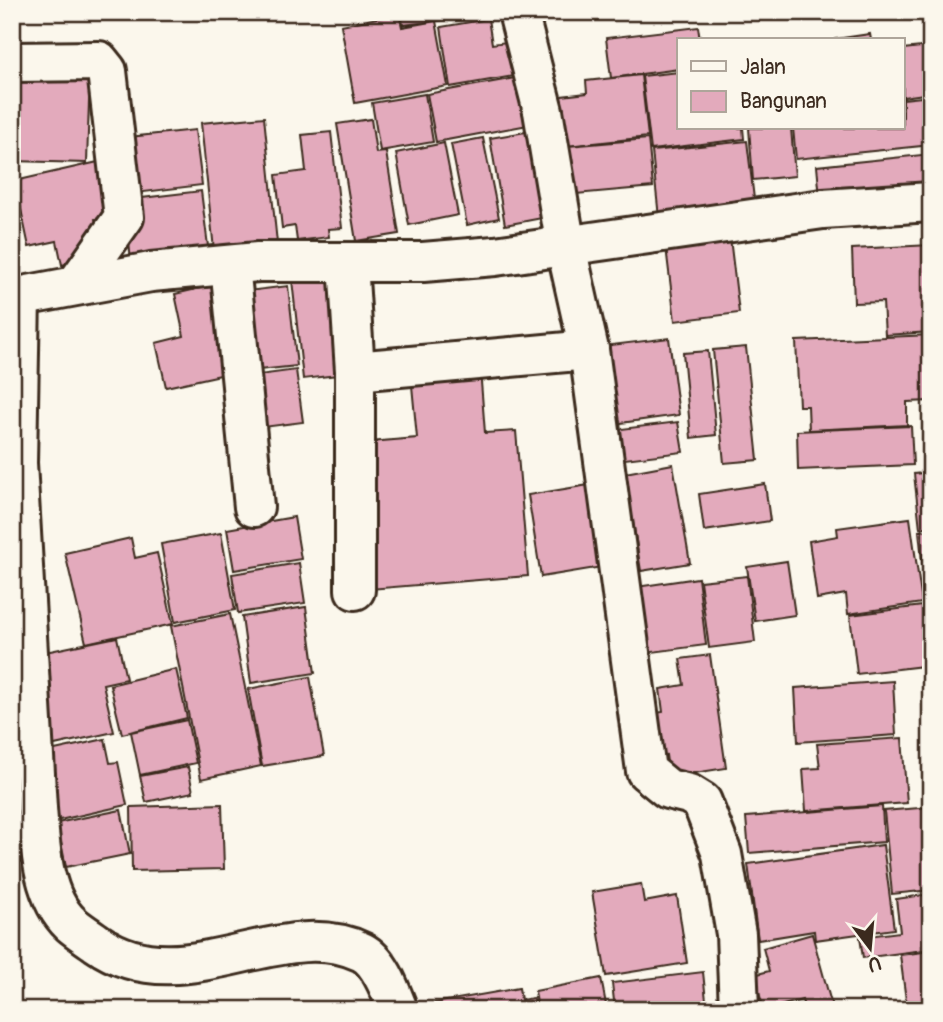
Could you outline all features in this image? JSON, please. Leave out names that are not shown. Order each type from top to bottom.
[{"type":"street","points":[[518,12],[555,169],[566,247],[589,350],[646,771],[667,789],[689,794],[702,802],[708,817],[722,854],[736,934],[739,1010]]},
{"type":"street","points":[[12,62],[85,59],[99,61],[107,71],[124,216],[76,285]]},
{"type":"street","points":[[398,1010],[385,979],[364,953],[328,942],[270,948],[202,962],[149,965],[108,950],[69,923],[57,904],[41,854],[37,808],[17,463],[16,297],[151,272],[258,262],[423,262],[566,247],[823,209],[931,202]]},
{"type":"street","points":[[348,263],[355,371],[355,590]]},
{"type":"street","points":[[230,265],[254,508]]},
{"type":"street","points":[[355,371],[589,350]]},
{"type":"building","points":[[401,12],[491,12],[492,14],[403,25]]},
{"type":"building","points":[[399,14],[402,27],[436,21],[448,86],[355,103],[341,25]]},
{"type":"building","points":[[488,19],[492,44],[514,41],[520,75],[450,87],[441,27]]},
{"type":"building","points":[[698,27],[700,38],[677,38],[677,69],[611,78],[606,38]]},
{"type":"building","points":[[870,34],[871,38],[842,38]]},
{"type":"building","points":[[931,46],[931,93],[904,97],[904,49]]},
{"type":"building","points":[[12,68],[90,70],[87,163],[12,161]]},
{"type":"building","points":[[677,72],[677,130],[743,130],[744,139],[651,150],[642,76]]},
{"type":"building","points":[[641,75],[648,137],[558,147],[553,97],[587,93],[586,81]]},
{"type":"building","points":[[520,77],[528,125],[436,142],[427,94]]},
{"type":"building","points":[[425,94],[433,142],[380,151],[372,103]]},
{"type":"building","points":[[931,96],[931,145],[796,159],[793,130],[904,130],[904,99]]},
{"type":"building","points":[[264,117],[277,243],[214,250],[201,123]]},
{"type":"building","points":[[371,119],[376,153],[386,152],[399,234],[356,241],[337,124]]},
{"type":"building","points":[[195,130],[202,185],[136,193],[129,137]]},
{"type":"building","points":[[749,130],[791,130],[795,176],[753,180]]},
{"type":"building","points":[[331,132],[342,228],[328,229],[329,237],[297,241],[295,226],[282,228],[276,175],[306,171],[302,135]]},
{"type":"building","points":[[526,132],[542,218],[505,225],[490,138]]},
{"type":"building","points":[[483,138],[499,218],[467,225],[451,144]]},
{"type":"building","points":[[648,139],[653,187],[565,195],[568,146]]},
{"type":"building","points":[[747,141],[754,199],[712,204],[714,221],[660,227],[652,151]]},
{"type":"building","points":[[444,143],[458,215],[409,225],[396,153]]},
{"type":"building","points":[[931,154],[931,197],[821,209],[817,166]]},
{"type":"building","points":[[111,159],[123,213],[95,219],[99,240],[80,244],[84,260],[62,265],[57,241],[29,247],[15,181]]},
{"type":"building","points":[[201,191],[209,254],[131,262],[125,200]]},
{"type":"building","points":[[730,238],[739,313],[675,321],[666,247]]},
{"type":"building","points":[[931,245],[931,332],[885,335],[883,302],[854,303],[852,249]]},
{"type":"building","points":[[337,276],[346,374],[303,379],[292,280]]},
{"type":"building","points":[[214,285],[234,372],[166,387],[156,343],[184,336],[175,294]]},
{"type":"building","points":[[288,286],[297,366],[249,371],[239,292]]},
{"type":"building","points":[[931,335],[931,401],[907,402],[907,425],[809,430],[808,406],[799,406],[796,341]]},
{"type":"building","points":[[669,338],[679,415],[613,424],[603,346]]},
{"type":"building","points":[[746,347],[758,460],[724,463],[713,350]]},
{"type":"building","points":[[708,351],[716,435],[691,438],[683,353]]},
{"type":"building","points":[[480,369],[485,433],[516,431],[528,576],[370,589],[358,443],[417,438],[411,375]]},
{"type":"building","points":[[296,370],[303,422],[256,428],[251,376]]},
{"type":"building","points":[[678,422],[683,452],[617,460],[613,430]]},
{"type":"building","points":[[911,426],[913,465],[798,470],[797,431]]},
{"type":"building","points":[[673,464],[690,563],[641,571],[625,473]]},
{"type":"building","points":[[931,472],[931,526],[920,528],[914,474]]},
{"type":"building","points":[[595,484],[608,566],[541,577],[528,495]]},
{"type":"building","points":[[765,484],[770,521],[704,531],[699,494]]},
{"type":"building","points":[[294,517],[301,559],[234,570],[227,529]]},
{"type":"building","points":[[910,518],[922,603],[848,614],[846,594],[817,599],[809,541],[838,536],[837,528]]},
{"type":"building","points":[[931,530],[931,597],[926,597],[919,531]]},
{"type":"building","points":[[221,533],[235,610],[175,622],[161,544]]},
{"type":"building","points":[[131,538],[135,558],[157,553],[173,624],[86,643],[65,553]]},
{"type":"building","points":[[787,561],[795,615],[755,621],[747,567]]},
{"type":"building","points":[[299,563],[305,603],[238,613],[232,574]]},
{"type":"building","points":[[747,576],[755,642],[709,648],[700,581]]},
{"type":"building","points":[[698,578],[706,645],[645,653],[636,587]]},
{"type":"building","points":[[931,605],[931,665],[857,674],[850,615]]},
{"type":"building","points":[[306,607],[315,673],[251,683],[242,617]]},
{"type":"building","points":[[230,614],[261,766],[201,779],[171,626]]},
{"type":"building","points":[[117,637],[126,679],[103,684],[114,732],[50,746],[31,655]]},
{"type":"building","points":[[710,655],[726,768],[669,777],[666,755],[647,758],[642,715],[663,712],[660,689],[684,685],[680,659]]},
{"type":"building","points":[[176,669],[187,718],[122,734],[110,685]]},
{"type":"building","points":[[310,677],[324,756],[262,766],[248,689]]},
{"type":"building","points":[[893,681],[896,735],[798,742],[795,688]]},
{"type":"building","points":[[187,720],[196,763],[140,775],[131,732]]},
{"type":"building","points":[[902,738],[907,803],[806,811],[803,769],[820,768],[817,744]]},
{"type":"building","points":[[105,739],[110,763],[118,762],[127,805],[55,821],[41,753]]},
{"type":"building","points":[[188,767],[193,792],[146,802],[140,776]]},
{"type":"building","points":[[222,804],[224,869],[132,871],[131,807]]},
{"type":"building","points":[[882,806],[884,842],[749,853],[746,817]]},
{"type":"building","points":[[931,807],[931,890],[892,894],[884,811]]},
{"type":"building","points":[[121,810],[130,854],[66,867],[57,823]]},
{"type":"building","points":[[883,845],[894,929],[815,940],[814,931],[758,940],[748,864]]},
{"type":"building","points":[[641,884],[644,902],[677,896],[687,963],[606,976],[592,892]]},
{"type":"building","points":[[931,894],[931,949],[863,958],[860,937],[900,932],[896,899]]},
{"type":"building","points":[[812,934],[833,1010],[805,1010],[802,1000],[764,1010],[754,975],[769,971],[763,948]]},
{"type":"building","points":[[931,951],[931,1005],[907,1008],[900,955]]},
{"type":"building","points":[[703,972],[707,1010],[615,1010],[612,983]]},
{"type":"building","points":[[601,978],[607,1010],[538,1010],[535,991]]},
{"type":"building","points":[[519,988],[521,1000],[534,998],[537,1010],[412,1010],[412,1007]]}]
